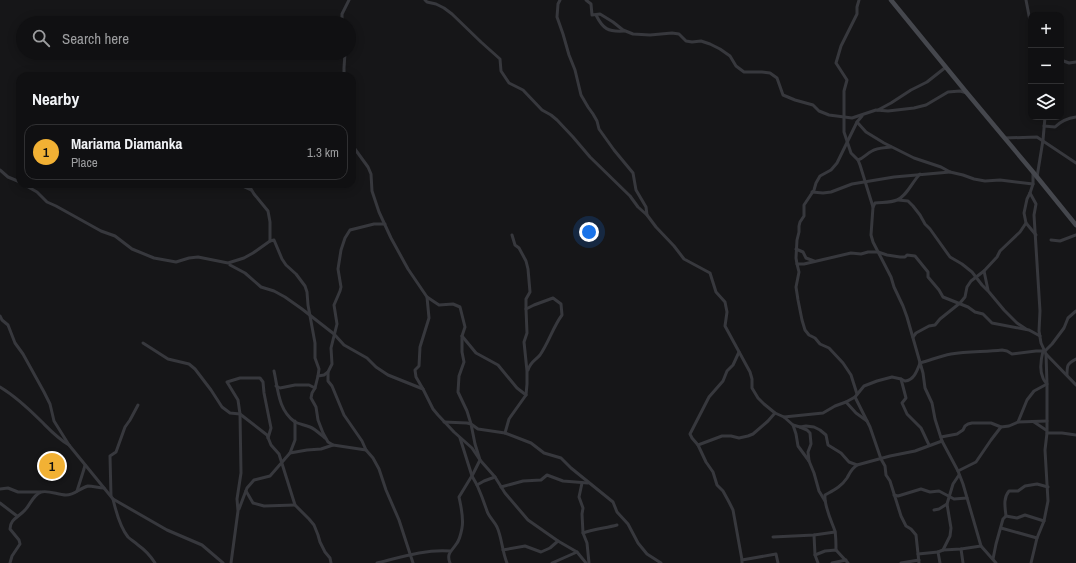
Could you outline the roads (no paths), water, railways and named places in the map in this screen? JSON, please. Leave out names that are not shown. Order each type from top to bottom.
[{"type":"main road","points":[[891,0],[1076,225]]},
{"type":"street","points":[[342,16],[349,0]]},
{"type":"street","points":[[425,0],[444,8],[452,14],[500,59],[501,71],[509,82],[524,90],[542,110],[552,115],[557,120],[590,157],[630,196],[684,259],[710,273],[716,292],[725,302],[725,326],[752,380],[752,388],[758,398],[775,413],[784,417],[793,425],[807,430],[810,433],[811,444],[808,452],[808,461]]},
{"type":"street","points":[[560,0],[558,4],[557,17],[575,70],[580,95],[597,121],[599,129],[614,150],[633,172],[636,190],[646,207],[647,215]]},
{"type":"street","points":[[586,0],[591,4],[592,15],[600,14],[626,32]]},
{"type":"street","points":[[859,0],[857,14],[840,46],[836,63],[846,80],[844,91],[844,132],[850,153],[858,160],[873,206],[873,242],[891,277],[903,306],[920,363],[925,388],[932,403],[935,419],[942,439],[958,473],[981,546],[996,563]]},
{"type":"street","points":[[1026,0],[1028,12]]},
{"type":"street","points":[[596,15],[601,25],[616,32],[650,35],[672,33],[678,34],[686,41],[700,41],[710,44],[730,56],[736,66],[744,72],[770,73],[777,78],[784,95],[813,105],[820,111],[829,115],[852,118],[862,116],[891,103],[927,82],[946,67]]},
{"type":"street","points":[[344,72],[345,60]]},
{"type":"street","points":[[1064,61],[1069,63],[1076,62]]},
{"type":"street","points":[[876,110],[888,111],[914,108],[926,105],[948,92],[960,91],[967,93]]},
{"type":"street","points":[[862,116],[857,122],[837,163],[831,170],[820,176],[816,182],[814,190],[804,205],[804,216],[799,226],[796,249],[799,272],[796,287],[805,330],[820,344],[829,348],[843,363],[851,375],[856,396],[885,466],[886,475],[890,481],[903,521],[906,526],[916,535],[919,562],[901,563]]},
{"type":"street","points":[[1044,126],[1055,127],[1068,118],[1076,117]]},
{"type":"street","points":[[1037,177],[1045,120]]},
{"type":"street","points":[[857,122],[866,132],[892,147],[914,158],[941,167],[950,172]]},
{"type":"street","points":[[1004,138],[1037,137],[1076,163]]},
{"type":"street","points":[[858,160],[872,151],[892,147]]},
{"type":"street","points":[[356,150],[368,167],[371,174],[372,191],[379,212],[408,269],[427,297],[429,318],[420,347],[420,366],[415,370],[416,378],[423,388],[433,409],[444,422],[472,448],[528,520],[577,552],[588,563]]},
{"type":"street","points":[[0,170],[8,177],[16,180]]},
{"type":"street","points":[[812,192],[831,192],[852,184],[894,177],[950,172],[963,174],[974,179],[985,181],[1000,180],[1033,184]]},
{"type":"street","points":[[1033,172],[1033,184],[1027,199],[1024,213],[1026,223],[1036,235]]},
{"type":"street","points":[[898,200],[902,198],[920,174]]},
{"type":"street","points":[[30,188],[37,192],[47,202],[101,231],[115,236],[132,249],[154,258],[176,262],[189,258],[198,258],[228,263],[244,258],[270,241],[274,240],[282,259],[296,274],[305,286],[307,292],[315,343],[315,358],[319,369],[311,398],[316,407],[318,420],[326,439]]},
{"type":"street","points":[[246,188],[252,191]]},
{"type":"street","points":[[250,188],[268,211],[270,222],[270,241]]},
{"type":"street","points":[[1030,194],[1036,204],[1034,216],[1040,311],[1039,331],[1045,352],[1047,384],[1045,450],[1048,487],[1048,501],[1044,522],[1031,563]]},
{"type":"street","points":[[873,206],[874,203],[898,200],[908,201],[914,206],[925,224],[950,257],[972,272],[1004,310],[1017,322],[1040,336]]},
{"type":"street","points":[[968,307],[965,297],[970,281],[984,271],[997,257],[1000,251],[1020,232],[1026,223]]},
{"type":"street","points":[[318,376],[324,375],[328,372],[332,364],[331,348],[337,324],[334,305],[341,287],[338,269],[341,250],[345,238],[350,230],[374,224],[385,224]]},
{"type":"street","points":[[505,432],[509,419],[526,395],[527,384],[524,342],[527,333],[526,298],[530,292],[528,269],[526,261],[519,248],[515,245],[512,235]]},
{"type":"street","points":[[1051,240],[1060,241],[1076,235]]},
{"type":"street","points":[[796,249],[803,252],[806,258],[814,261]]},
{"type":"street","points":[[797,264],[804,264],[851,253],[861,254],[878,252],[900,257],[905,257],[907,254],[915,256],[928,272],[928,277],[943,297],[960,303],[975,312],[984,314],[992,323],[1029,330]]},
{"type":"street","points":[[230,265],[245,274],[261,287],[274,291],[285,297],[334,334],[344,345],[367,358],[376,367],[388,374],[423,388]]},
{"type":"street","points":[[984,271],[989,292]]},
{"type":"street","points":[[427,297],[439,305],[453,304],[460,307],[465,327],[462,336],[462,352],[464,362],[459,376],[458,392],[467,411],[480,460],[459,497],[463,514],[462,527],[457,543],[450,552],[448,558],[450,563]]},
{"type":"street","points":[[913,337],[916,333],[929,326],[935,325],[965,297]]},
{"type":"street","points":[[526,309],[553,298],[561,304],[562,315],[556,323],[540,356],[530,364],[527,371]]},
{"type":"street","points":[[920,363],[938,357],[965,352],[1002,350],[1012,354],[1045,352],[1064,328],[1068,318],[1076,311]]},
{"type":"street","points":[[0,316],[8,325],[15,342],[44,392],[50,404],[54,421],[69,445],[112,498],[167,530],[202,545],[223,563]]},
{"type":"street","points":[[462,336],[476,353],[498,365],[517,388],[526,395]]},
{"type":"street","points":[[143,343],[168,359],[189,364],[195,369],[222,407],[230,413],[240,414],[267,435],[271,445],[279,454],[295,505],[314,525],[320,542],[330,558],[331,563]]},
{"type":"street","points":[[739,352],[733,365],[727,371],[723,381],[709,397],[690,434],[713,472],[717,485],[730,502],[733,510],[742,561],[776,554],[778,563]]},
{"type":"street","points":[[1045,352],[1076,385]]},
{"type":"street","points":[[1067,375],[1067,367],[1069,363],[1076,359]]},
{"type":"street","points":[[784,417],[823,413],[856,396],[864,386],[877,381],[892,377],[909,381],[916,372],[920,363]]},
{"type":"street","points":[[274,371],[278,395],[282,405],[290,417],[295,421],[312,428],[333,445],[366,450]]},
{"type":"street","points":[[328,372],[328,381]]},
{"type":"street","points":[[324,375],[332,386],[344,415],[379,469],[399,520],[413,563]]},
{"type":"street","points":[[231,563],[238,511],[241,473],[240,414],[238,400],[227,382],[240,378],[260,378],[271,428],[268,438]]},
{"type":"street","points":[[901,379],[906,398],[902,404],[908,414],[921,428],[929,445]]},
{"type":"street","points":[[1018,422],[1027,400],[1034,391],[1047,384]]},
{"type":"street","points":[[276,386],[280,388],[295,385],[309,385],[315,388]]},
{"type":"street","points":[[0,387],[18,399],[60,440],[69,445]]},
{"type":"street","points":[[846,402],[856,413],[868,422]]},
{"type":"street","points":[[138,405],[125,427],[116,452],[110,456],[112,498],[120,520],[129,537],[143,548],[155,563]]},
{"type":"street","points":[[698,445],[722,436],[740,438],[753,434],[775,413]]},
{"type":"street","points":[[238,511],[246,491],[254,480],[270,476],[290,454],[295,440],[295,421]]},
{"type":"street","points":[[1033,421],[1046,431],[1076,435]]},
{"type":"street","points":[[824,501],[825,494],[837,489],[857,465],[915,451],[957,434],[968,424],[991,424],[1001,427],[1009,426],[1018,422],[1047,421]]},
{"type":"street","points":[[444,422],[467,423],[478,429],[505,432],[531,443],[544,454],[561,458],[613,502],[617,512],[628,524],[638,543],[647,554],[661,563]]},
{"type":"street","points":[[793,425],[798,446],[814,473],[819,491],[827,507],[831,524],[835,532],[836,550],[847,562]]},
{"type":"street","points":[[800,427],[814,427],[820,430],[826,435],[828,445],[841,453],[849,462],[857,465]]},
{"type":"street","points":[[943,550],[950,536],[951,528],[947,504],[958,473],[976,462],[1001,427]]},
{"type":"street","points":[[459,436],[472,476],[484,500],[488,512],[497,527],[502,550],[507,563]]},
{"type":"street","points":[[290,454],[306,450],[321,449],[333,445]]},
{"type":"street","points":[[78,491],[85,465]]},
{"type":"street","points":[[501,487],[523,481],[541,480],[547,475],[563,481],[589,483]]},
{"type":"street","points":[[477,485],[495,477]]},
{"type":"street","points":[[582,483],[579,497],[583,508],[583,533],[587,543],[588,563]]},
{"type":"street","points":[[993,559],[1003,519],[1006,516],[1004,505],[1006,494],[1009,491],[1018,491],[1025,486],[1037,484],[1048,487]]},
{"type":"street","points":[[0,489],[8,488],[18,492],[49,492],[72,495],[88,486],[104,488]]},
{"type":"street","points":[[894,495],[898,496],[920,489],[930,492],[939,491],[954,499],[967,498]]},
{"type":"street","points":[[246,491],[253,503],[264,506],[295,505]]},
{"type":"street","points":[[10,563],[12,556],[20,544],[19,540],[10,529],[10,525],[40,492]]},
{"type":"street","points":[[0,503],[17,516]]},
{"type":"street","points":[[934,510],[947,504]]},
{"type":"street","points":[[1006,516],[1017,518],[1025,515],[1044,522]]},
{"type":"street","points":[[583,533],[617,525]]},
{"type":"street","points":[[1001,528],[1038,538]]},
{"type":"street","points":[[773,537],[814,536],[835,532]]},
{"type":"street","points":[[814,536],[815,555],[818,563]]},
{"type":"street","points":[[502,550],[525,546],[541,552],[550,548],[558,541]]},
{"type":"street","points":[[918,554],[981,546]]},
{"type":"street","points":[[961,549],[963,563]]},
{"type":"street","points":[[815,555],[825,551],[836,550]]},
{"type":"street","points":[[377,563],[426,552],[450,552]]},
{"type":"street","points":[[552,563],[577,552]]},
{"type":"street","points":[[938,552],[940,563]]},
{"type":"street","points":[[832,563],[847,562]]},
{"type":"place","name":"Mariama Diamanka","points":[[52,466]]}]
